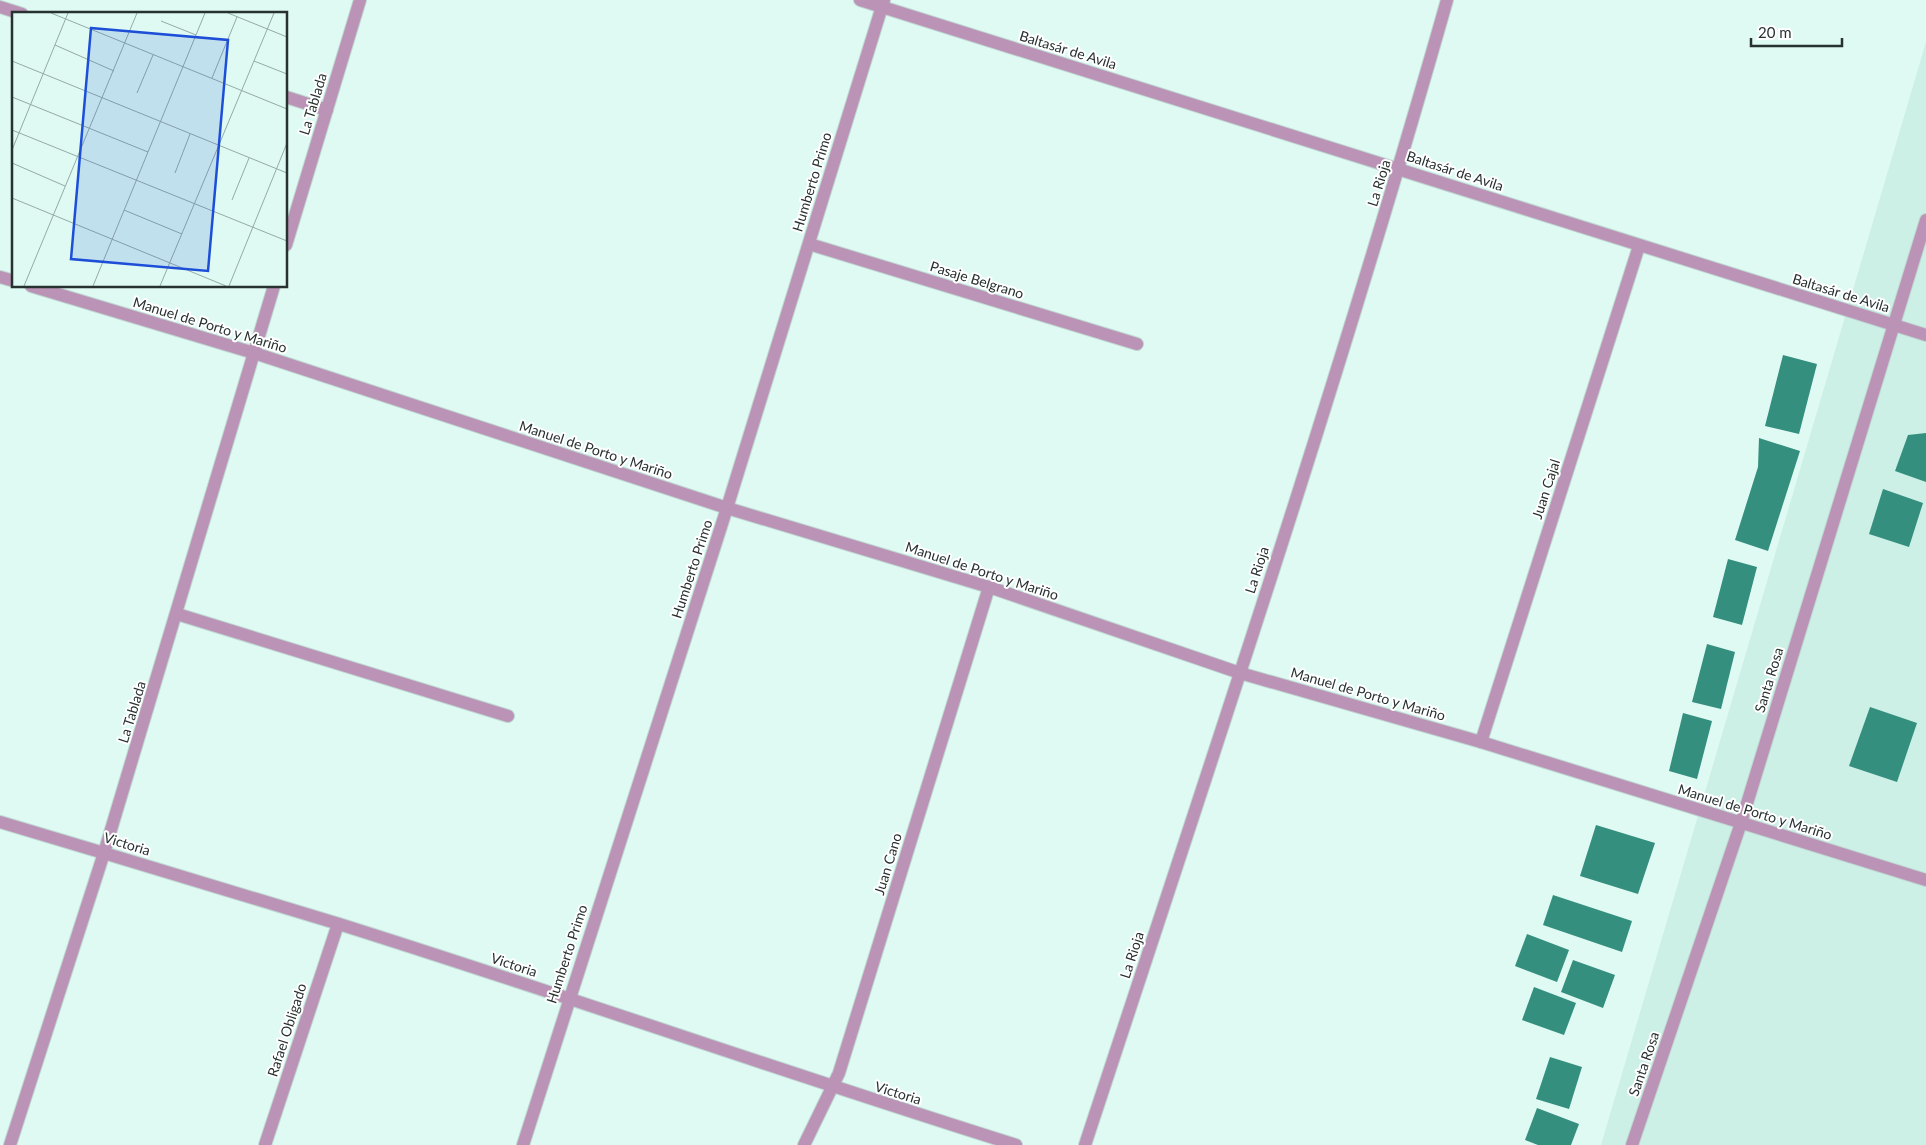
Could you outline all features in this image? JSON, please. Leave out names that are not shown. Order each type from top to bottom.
[{"type":"street","name":"La Tablada","points":[[288,238],[360,0]]},
{"type":"street","name":"Baltasár de Avila","points":[[860,0],[883,4],[1639,246],[1926,335]]},
{"type":"street","name":"La Rioja","points":[[1085,1145],[1240,673],[1399,169],[1447,0]]},
{"type":"street","name":"Humberto Primo","points":[[523,1145],[728,508],[883,4]]},
{"type":"street","points":[[0,7],[16,12]]},
{"type":"street","points":[[288,98],[327,110]]},
{"type":"street","name":"Santa Rosa","points":[[1632,1145],[1741,823],[1926,220]]},
{"type":"street","name":"Pasaje Belgrano","points":[[809,244],[1137,344]]},
{"type":"street","name":"Juan Cajal","points":[[1481,742],[1639,246]]},
{"type":"street","name":"Manuel de Porto y Mariño","points":[[38,288],[254,354],[728,508],[989,587],[1240,673],[1481,742],[1926,880]]},
{"type":"street","name":"La Tablada","points":[[10,1145],[104,853],[273,288]]},
{"type":"street","name":"Juan Cano","points":[[804,1145],[820,1109],[833,1088],[989,587]]},
{"type":"street","points":[[177,614],[508,716]]},
{"type":"street","name":"Victoria","points":[[0,822],[338,924],[569,998],[833,1088],[1016,1145]]},
{"type":"street","name":"Rafael Obligado","points":[[265,1145],[338,924]]},
{"type":"shaded area","points":[[1926,42],[1926,1145],[1601,1145]]},
{"type":"building","points":[[1783,355],[1817,364],[1799,434],[1765,426]]},
{"type":"building","points":[[1926,433],[1926,482],[1895,471],[1908,435]]},
{"type":"building","points":[[1759,438],[1800,451],[1768,551],[1735,540],[1758,467]]},
{"type":"building","points":[[1883,489],[1923,503],[1909,547],[1869,534]]},
{"type":"building","points":[[1728,559],[1757,567],[1742,625],[1713,617]]},
{"type":"building","points":[[1707,644],[1735,652],[1721,709],[1692,702]]},
{"type":"building","points":[[1870,707],[1917,723],[1897,782],[1849,766]]},
{"type":"building","points":[[1683,713],[1712,721],[1697,779],[1669,771]]},
{"type":"building","points":[[1596,825],[1655,843],[1638,894],[1580,876]]},
{"type":"building","points":[[1553,895],[1632,921],[1622,952],[1543,925]]},
{"type":"building","points":[[1527,934],[1569,950],[1557,982],[1515,966]]},
{"type":"building","points":[[1573,960],[1615,975],[1603,1008],[1561,992]]},
{"type":"building","points":[[1534,987],[1576,1003],[1564,1035],[1522,1020]]},
{"type":"building","points":[[1550,1057],[1582,1067],[1569,1109],[1536,1099]]},
{"type":"building","points":[[1537,1108],[1579,1124],[1571,1145],[1538,1145],[1525,1140]]}]
